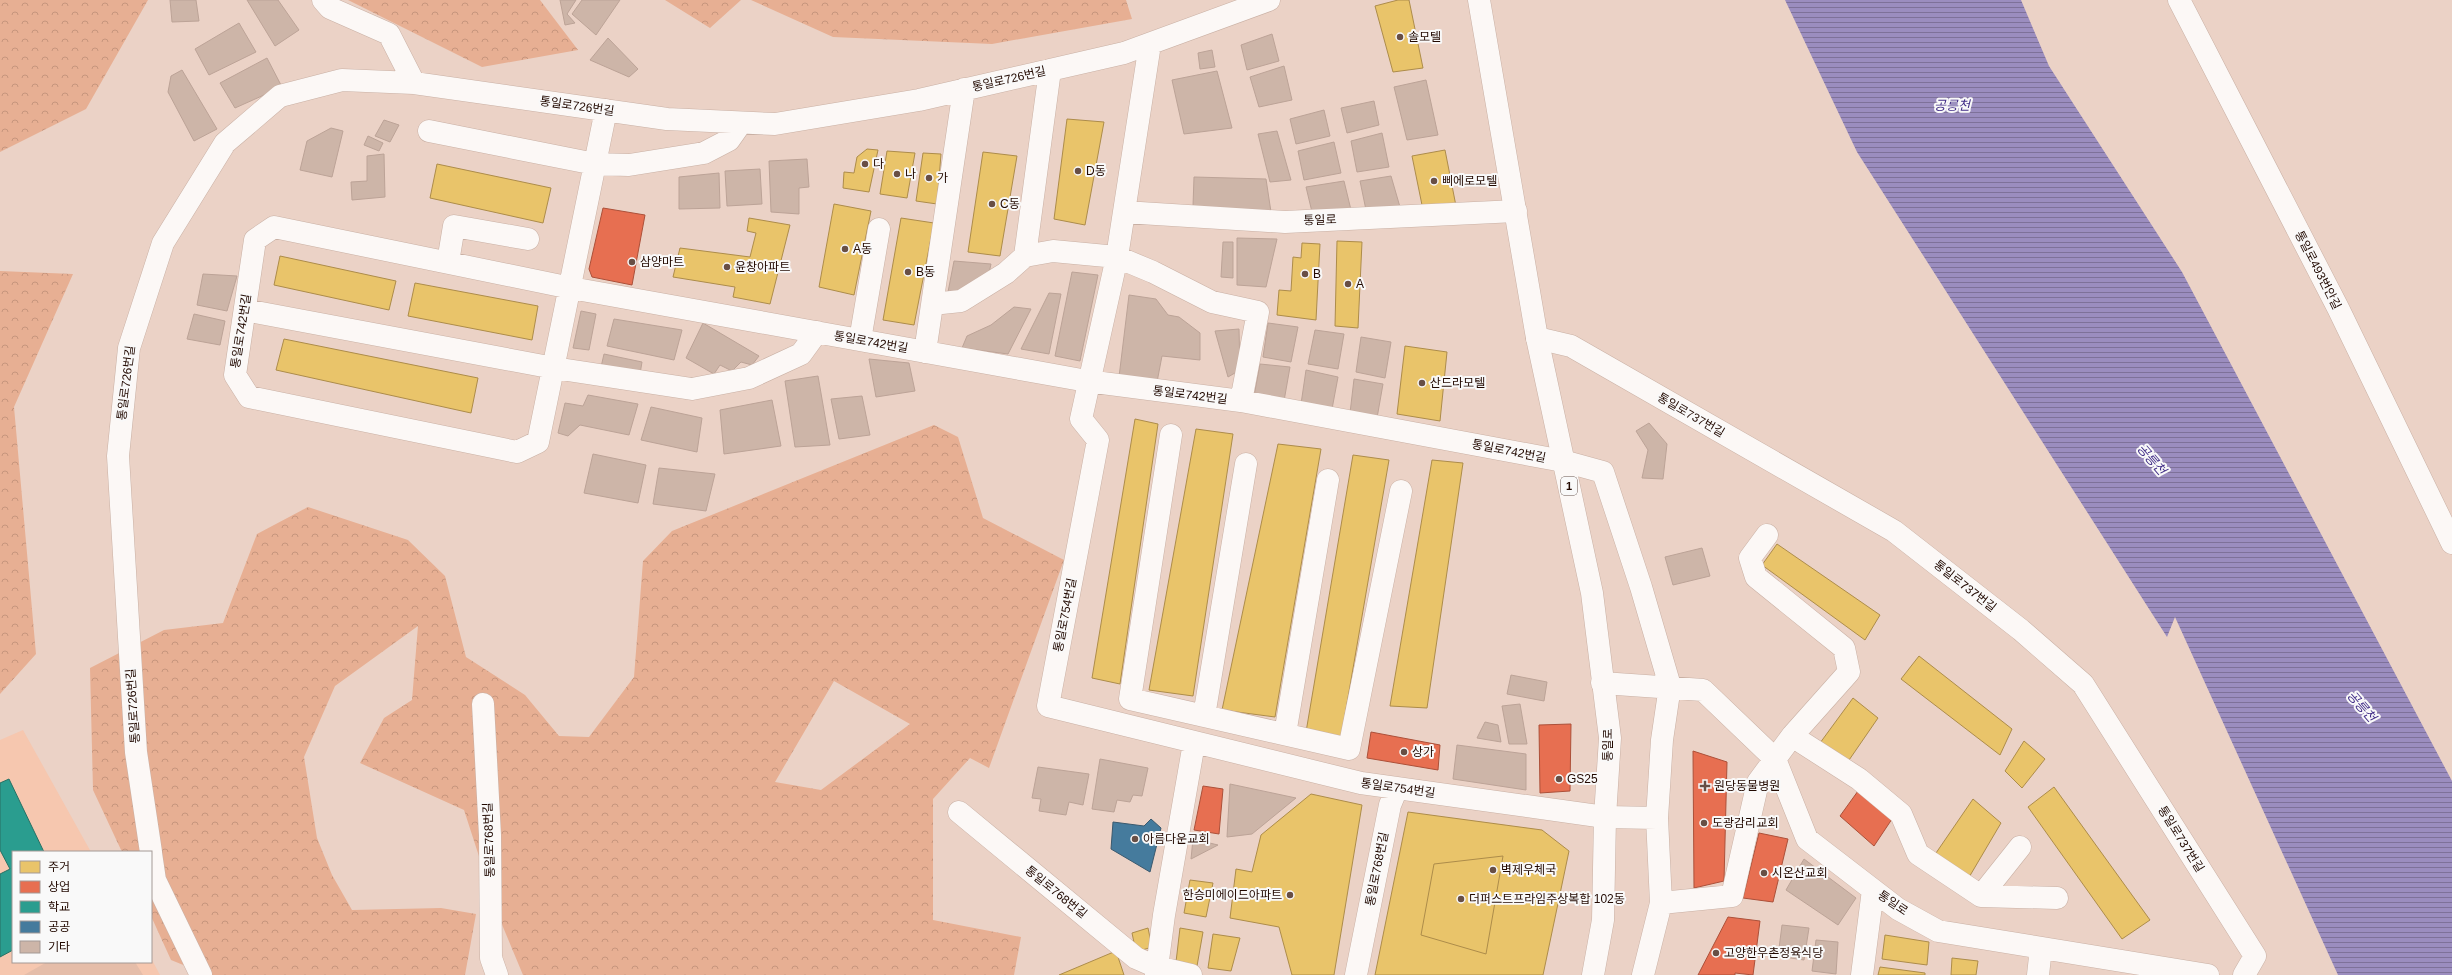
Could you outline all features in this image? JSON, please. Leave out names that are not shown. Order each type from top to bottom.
[{"type":"street","points":[[323,0],[330,8],[390,34],[414,83]]},
{"type":"street","name":"통일로726번길","points":[[151,851],[136,752],[118,456],[129,348],[163,243],[225,143],[280,96],[342,80],[414,83],[667,119],[775,124],[918,100],[1124,53],[1269,0]]},
{"type":"street","name":"통일로","points":[[1479,0],[1537,338],[1592,594],[1610,738],[1605,817],[1603,920],[1593,975]]},
{"type":"street","name":"통일로493번안길","points":[[2179,0],[2338,308],[2452,543]]},
{"type":"street","points":[[1087,382],[1117,257],[1150,44]]},
{"type":"street","points":[[1025,256],[1050,70]]},
{"type":"street","points":[[925,352],[964,89]]},
{"type":"street","points":[[571,288],[606,110]]},
{"type":"street","points":[[429,131],[595,164],[629,165],[704,153],[729,140],[740,123]]},
{"type":"street","name":"통일로","points":[[1124,212],[1285,222],[1516,212]]},
{"type":"street","name":"통일로742번길","points":[[571,288],[538,442],[517,452],[249,397],[235,375],[255,240],[274,226],[571,288],[1087,382],[1241,401],[1563,461]]},
{"type":"street","points":[[448,262],[454,226],[528,240]]},
{"type":"street","points":[[860,340],[879,229]]},
{"type":"street","points":[[932,304],[961,301],[1006,273],[1025,256],[1053,251],[1117,257],[1153,272],[1212,302],[1258,312],[1241,401]]},
{"type":"street","points":[[245,310],[554,368]]},
{"type":"street","name":"통일로742번길","points":[[554,368],[692,389],[749,378],[800,354],[816,332]]},
{"type":"street","name":"통일로737번길","points":[[1537,338],[1571,346],[1894,531],[2021,630],[2083,684],[2255,956],[2244,975]]},
{"type":"street","name":"통일로754번길","points":[[1087,382],[1081,419],[1098,440],[1048,706],[1331,776],[1396,788],[1605,817],[1657,818]]},
{"type":"street","points":[[1171,435],[1130,699],[1349,749],[1402,491]]},
{"type":"street","points":[[1563,461],[1603,472],[1641,587],[1670,686],[1662,740],[1657,818],[1662,903],[1643,975]]},
{"type":"street","points":[[1204,716],[1246,464]]},
{"type":"street","points":[[1285,734],[1328,480]]},
{"type":"street","points":[[1662,903],[1732,896],[1758,782],[1792,736],[1849,672],[1844,648],[1756,577],[1750,558],[1767,535]]},
{"type":"street","name":"통일로","points":[[1602,683],[1670,686],[1703,690],[1776,759],[1807,839],[1898,909],[1938,931],[2208,975]]},
{"type":"street","name":"통일로768번길","points":[[483,704],[490,835],[491,958],[497,975]]},
{"type":"street","points":[[1792,736],[1859,779],[1901,814],[1918,854],[1981,896],[2058,898]]},
{"type":"street","points":[[1157,971],[1164,915],[1194,743]]},
{"type":"street","points":[[1331,776],[1337,746]]},
{"type":"street","name":"통일로768번길","points":[[1356,975],[1390,804],[1396,788]]},
{"type":"street","name":"통일로768번길","points":[[959,812],[1136,958],[1157,971],[1191,975]]},
{"type":"street","points":[[1981,896],[2020,847]]},
{"type":"street","name":"통일로726번길","points":[[152,860],[155,880],[202,975]]},
{"type":"street","points":[[1862,975],[1873,890]]},
{"type":"street","points":[[2038,975],[2041,948]]},
{"type":"shaded area","points":[[23,730],[90,851],[12,851],[12,963],[152,963],[152,960],[160,975],[0,975],[0,740]]},
{"type":"shaded area","points":[[45,963],[136,963],[143,975],[24,975]]},
{"type":"green space","points":[[0,0],[148,0],[86,109],[0,152]]},
{"type":"green space","points":[[348,0],[540,0],[578,50],[482,67]]},
{"type":"green space","points":[[665,0],[741,0],[710,28]]},
{"type":"green space","points":[[751,0],[1126,0],[1132,19],[992,44],[833,37]]},
{"type":"green space","points":[[0,271],[73,274],[14,407],[36,654],[0,694]]},
{"type":"green space","points":[[934,425],[958,437],[983,518],[1064,560],[989,768],[970,758],[933,799],[933,920],[1021,937],[1014,975],[523,975],[498,915],[464,810],[360,763],[384,718],[412,700],[418,626],[335,686],[304,757],[317,838],[332,875],[352,910],[441,908],[476,914],[465,975],[208,975],[171,960],[152,918],[152,851],[122,851],[93,790],[90,668],[164,630],[223,623],[257,534],[308,507],[408,540],[445,576],[466,657],[525,695],[559,736],[589,737],[634,677],[643,561],[672,531]],"holes":[[[834,681],[910,724],[821,790],[775,782]]]},
{"type":"water","name":"공릉천","points":[[1785,0],[2021,0],[2049,66],[2182,272],[2452,781],[2452,975],[2338,975],[2175,617],[2167,637],[1857,152]]},
{"type":"building: 주거","name":"솔모텔","points":[[1398,0],[1409,0],[1423,68],[1393,72],[1375,6]]},
{"type":"building: 주거","name":"D동","points":[[1067,119],[1104,122],[1085,225],[1054,219]]},
{"type":"building: 주거","name":"다","points":[[867,149],[878,150],[869,192],[843,188],[844,172],[854,173],[857,157]]},
{"type":"building: 주거","name":"삐에로모텔","points":[[1445,150],[1456,206],[1422,205],[1412,156]]},
{"type":"building: 주거","name":"나","points":[[887,151],[915,153],[907,198],[880,194]]},
{"type":"building: 주거","name":"C동","points":[[983,152],[1017,156],[1000,256],[968,252]]},
{"type":"building: 주거","name":"가","points":[[923,153],[941,154],[937,204],[916,201]]},
{"type":"building: 주거","points":[[437,164],[551,188],[543,223],[430,198]]},
{"type":"building: 주거","name":"A동","points":[[834,204],[871,211],[854,295],[819,287]]},
{"type":"building: 주거","name":"윤창아파트","points":[[749,218],[790,225],[770,304],[733,297],[735,287],[673,277],[680,248],[750,257],[756,233],[747,231]]},
{"type":"building: 주거","name":"B동","points":[[901,218],[934,223],[914,325],[883,320]]},
{"type":"building: 주거","name":"A","points":[[1337,241],[1362,242],[1358,328],[1335,326]]},
{"type":"building: 주거","name":"B","points":[[1302,243],[1320,244],[1316,320],[1277,315],[1279,290],[1291,291],[1293,257],[1301,258]]},
{"type":"building: 주거","points":[[280,256],[396,281],[389,310],[274,285]]},
{"type":"building: 주거","points":[[415,283],[538,306],[532,340],[408,316]]},
{"type":"building: 주거","points":[[284,339],[478,378],[471,413],[276,370]]},
{"type":"building: 주거","name":"산드라모텔","points":[[1405,346],[1447,352],[1440,421],[1397,414]]},
{"type":"building: 주거","points":[[1135,419],[1158,424],[1120,684],[1092,678]]},
{"type":"building: 주거","points":[[1196,429],[1233,434],[1193,696],[1149,690]]},
{"type":"building: 주거","points":[[1278,444],[1321,449],[1275,717],[1222,710]]},
{"type":"building: 주거","points":[[1353,455],[1389,460],[1341,738],[1306,732]]},
{"type":"building: 주거","points":[[1432,460],[1463,463],[1427,708],[1390,706]]},
{"type":"building: 주거","points":[[1777,544],[1880,615],[1865,640],[1762,565]]},
{"type":"building: 주거","points":[[1919,656],[2012,729],[2000,755],[1901,679]]},
{"type":"building: 주거","points":[[1853,698],[1878,718],[1847,763],[1820,743]]},
{"type":"building: 주거","points":[[2024,741],[2045,759],[2022,788],[2005,771]]},
{"type":"building: 주거","points":[[2054,787],[2150,920],[2122,939],[2028,807]]},
{"type":"building: 주거","name":"한승미에이드아파트","points":[[1311,794],[1362,805],[1334,975],[1292,975],[1279,927],[1230,918],[1236,869],[1252,872],[1261,835]]},
{"type":"building: 주거","points":[[1973,799],[2001,823],[1968,879],[1936,853]]},
{"type":"building: 주거","points":[[1408,812],[1542,830],[1569,851],[1543,975],[1375,975]]},
{"type":"building: 주거","name":"더퍼스트프라임주상복합 102동","points":[[1503,856],[1486,954],[1421,935],[1434,864]]},
{"type":"building: 주거","points":[[1190,880],[1213,883],[1206,917],[1184,913]]},
{"type":"building: 주거","points":[[1148,928],[1152,947],[1136,952],[1132,933]]},
{"type":"building: 주거","points":[[1180,928],[1203,932],[1197,966],[1176,962]]},
{"type":"building: 주거","points":[[1213,934],[1240,938],[1231,971],[1208,968]]},
{"type":"building: 주거","points":[[1885,935],[1929,942],[1927,965],[1882,959]]},
{"type":"building: 주거","points":[[1116,951],[1124,975],[1059,975]]},
{"type":"building: 주거","points":[[1952,958],[1978,961],[1976,975],[1951,975]]},
{"type":"building: 주거","points":[[1880,967],[1925,973],[1925,975],[1878,975]]},
{"type":"building: 상업","points":[[603,208],[645,215],[632,285],[592,277],[589,269]]},
{"type":"building: 상업","points":[[1571,724],[1570,791],[1540,793],[1539,725]]},
{"type":"building: 상업","name":"상가","points":[[1371,732],[1440,745],[1438,770],[1367,758]]},
{"type":"building: 상업","points":[[1693,751],[1727,762],[1724,881],[1694,888]]},
{"type":"building: 상업","points":[[1203,786],[1223,789],[1219,834],[1194,830]]},
{"type":"building: 상업","points":[[1858,791],[1892,819],[1874,846],[1840,816]]},
{"type":"building: 상업","points":[[1759,833],[1788,839],[1773,902],[1743,898]]},
{"type":"building: 상업","points":[[1728,917],[1760,921],[1753,975],[1735,973],[1735,975],[1698,975]]},
{"type":"building: 학교","points":[[9,779],[44,851],[12,851],[12,951],[0,957],[0,874],[10,869],[0,850],[0,783]]},
{"type":"building: 공공","name":"아름다운교회","points":[[1151,819],[1161,828],[1150,872],[1111,849],[1113,822],[1144,826]]},
{"type":"building: 기타","points":[[170,0],[196,0],[199,21],[172,22]]},
{"type":"building: 기타","points":[[247,0],[278,0],[299,30],[275,46]]},
{"type":"building: 기타","points":[[560,0],[576,0],[567,14],[575,23],[565,25]]},
{"type":"building: 기타","points":[[582,0],[620,0],[596,35],[572,14]]},
{"type":"building: 기타","points":[[239,23],[256,52],[209,75],[195,49]]},
{"type":"building: 기타","points":[[1272,34],[1279,61],[1247,70],[1241,45]]},
{"type":"building: 기타","points":[[608,38],[638,69],[629,77],[590,60]]},
{"type":"building: 기타","points":[[1212,50],[1215,67],[1200,69],[1198,53]]},
{"type":"building: 기타","points":[[267,58],[282,87],[235,108],[220,83]]},
{"type":"building: 기타","points":[[1284,66],[1292,100],[1259,107],[1250,77]]},
{"type":"building: 기타","points":[[182,70],[217,129],[194,141],[168,92],[171,76]]},
{"type":"building: 기타","points":[[1217,71],[1232,128],[1184,134],[1172,80]]},
{"type":"building: 기타","points":[[1426,80],[1438,135],[1407,140],[1394,87]]},
{"type":"building: 기타","points":[[1374,101],[1379,125],[1347,133],[1341,108]]},
{"type":"building: 기타","points":[[1324,110],[1330,136],[1296,144],[1290,119]]},
{"type":"building: 기타","points":[[384,120],[399,125],[390,142],[375,136]]},
{"type":"building: 기타","points":[[331,128],[343,131],[332,177],[300,170],[307,141]]},
{"type":"building: 기타","points":[[1277,131],[1291,180],[1270,182],[1258,134]]},
{"type":"building: 기타","points":[[1382,133],[1389,167],[1357,172],[1351,141]]},
{"type":"building: 기타","points":[[368,136],[383,143],[379,151],[364,145]]},
{"type":"building: 기타","points":[[1334,142],[1341,173],[1304,180],[1298,151]]},
{"type":"building: 기타","points":[[384,154],[385,197],[352,200],[351,182],[367,181],[367,156]]},
{"type":"building: 기타","points":[[807,159],[809,187],[799,188],[799,214],[771,212],[769,161]]},
{"type":"building: 기타","points":[[760,169],[762,204],[727,206],[725,171]]},
{"type":"building: 기타","points":[[719,173],[720,208],[679,209],[679,177]]},
{"type":"building: 기타","points":[[1391,176],[1400,207],[1366,210],[1360,181]]},
{"type":"building: 기타","points":[[1194,177],[1266,179],[1271,212],[1193,206]]},
{"type":"building: 기타","points":[[1344,181],[1351,210],[1312,212],[1306,187]]},
{"type":"building: 기타","points":[[1237,238],[1277,239],[1266,287],[1237,285]]},
{"type":"building: 기타","points":[[1223,242],[1233,242],[1233,278],[1221,277]]},
{"type":"building: 기타","points":[[954,261],[991,264],[989,273],[959,292],[948,292]]},
{"type":"building: 기타","points":[[1072,272],[1098,275],[1080,361],[1055,356]]},
{"type":"building: 기타","points":[[203,274],[237,276],[227,311],[197,305]]},
{"type":"building: 기타","points":[[1049,293],[1061,294],[1049,354],[1021,349]]},
{"type":"building: 기타","points":[[1129,295],[1156,299],[1168,315],[1179,317],[1200,333],[1200,360],[1162,356],[1157,382],[1119,377]]},
{"type":"building: 기타","points":[[1014,307],[1031,309],[1008,354],[962,348],[967,336],[991,325]]},
{"type":"building: 기타","points":[[581,311],[596,314],[589,350],[573,348]]},
{"type":"building: 기타","points":[[194,314],[225,321],[220,345],[187,339]]},
{"type":"building: 기타","points":[[614,319],[682,330],[674,360],[607,346]]},
{"type":"building: 기타","points":[[703,323],[759,356],[752,365],[741,362],[732,371],[720,365],[714,374],[686,358]]},
{"type":"building: 기타","points":[[1268,323],[1298,327],[1291,362],[1263,357]]},
{"type":"building: 기타","points":[[1239,329],[1240,370],[1228,377],[1215,331]]},
{"type":"building: 기타","points":[[1315,330],[1344,334],[1338,369],[1308,364]]},
{"type":"building: 기타","points":[[1361,337],[1391,342],[1385,378],[1356,372]]},
{"type":"building: 기타","points":[[604,354],[642,362],[640,374],[601,367]]},
{"type":"building: 기타","points":[[869,359],[909,363],[915,391],[876,397]]},
{"type":"building: 기타","points":[[1260,364],[1290,367],[1284,401],[1254,396]]},
{"type":"building: 기타","points":[[1306,370],[1338,377],[1332,409],[1301,404]]},
{"type":"building: 기타","points":[[818,376],[830,445],[795,447],[785,381]]},
{"type":"building: 기타","points":[[1354,379],[1383,384],[1377,418],[1350,413]]},
{"type":"building: 기타","points":[[588,395],[638,404],[629,435],[580,425],[568,436],[558,433],[565,403],[583,406]]},
{"type":"building: 기타","points":[[862,396],[870,435],[839,439],[831,399]]},
{"type":"building: 기타","points":[[772,400],[781,446],[724,454],[720,410]]},
{"type":"building: 기타","points":[[651,407],[702,418],[697,452],[641,440]]},
{"type":"building: 기타","points":[[1649,423],[1667,444],[1663,479],[1642,478],[1648,450],[1636,431]]},
{"type":"building: 기타","points":[[593,454],[646,465],[638,503],[584,493]]},
{"type":"building: 기타","points":[[659,468],[715,474],[706,511],[653,504]]},
{"type":"building: 기타","points":[[1702,548],[1710,576],[1673,585],[1665,557]]},
{"type":"building: 기타","points":[[1511,675],[1547,682],[1544,701],[1507,694]]},
{"type":"building: 기타","points":[[1520,704],[1527,744],[1509,744],[1502,706]]},
{"type":"building: 기타","points":[[1485,722],[1498,725],[1501,742],[1477,738]]},
{"type":"building: 기타","points":[[1457,745],[1526,754],[1526,790],[1453,779]]},
{"type":"building: 기타","points":[[1100,759],[1148,768],[1142,796],[1133,795],[1130,802],[1117,800],[1114,812],[1092,809]]},
{"type":"building: 기타","points":[[1038,767],[1089,774],[1083,805],[1069,802],[1066,815],[1039,811],[1041,799],[1032,798]]},
{"type":"building: 기타","points":[[1230,784],[1296,798],[1252,834],[1227,837]]},
{"type":"building: 기타","points":[[1193,839],[1218,845],[1191,859]]},
{"type":"building: 기타","points":[[1804,859],[1856,898],[1838,925],[1786,890]]},
{"type":"building: 기타","points":[[1782,925],[1809,928],[1804,960],[1778,956]]},
{"type":"building: 기타","points":[[1816,940],[1838,942],[1836,974],[1812,971]]},
{"type":"place","name":"솔모텔","points":[[1400,37]]},
{"type":"place","name":"다","points":[[865,164]]},
{"type":"place","name":"D동","points":[[1078,171]]},
{"type":"place","name":"나","points":[[897,174]]},
{"type":"place","name":"가","points":[[929,178]]},
{"type":"place","name":"삐에로모텔","points":[[1434,181]]},
{"type":"place","name":"C동","points":[[992,204]]},
{"type":"place","name":"A동","points":[[845,249]]},
{"type":"place","name":"삼양마트","points":[[632,262]]},
{"type":"place","name":"윤창아파트","points":[[727,267]]},
{"type":"place","name":"B동","points":[[908,272]]},
{"type":"place","name":"B","points":[[1305,274]]},
{"type":"place","name":"A","points":[[1348,284]]},
{"type":"place","name":"산드라모텔","points":[[1422,383]]},
{"type":"place","name":"상가","points":[[1404,752]]},
{"type":"place","name":"GS25","points":[[1559,779]]},
{"type":"place","name":"원당동물병원","points":[[1705,786]]},
{"type":"place","name":"도광감리교회","points":[[1704,823]]},
{"type":"place","name":"아름다운교회","points":[[1135,839]]},
{"type":"place","name":"벽제우체국","points":[[1493,870]]},
{"type":"place","name":"시온산교회","points":[[1764,873]]},
{"type":"place","name":"한승미에이드아파트","points":[[1290,895]]},
{"type":"place","name":"더퍼스트프라임주상복합 102동","points":[[1461,899]]},
{"type":"place","name":"고양한우촌정육식당","points":[[1716,953]]}]
